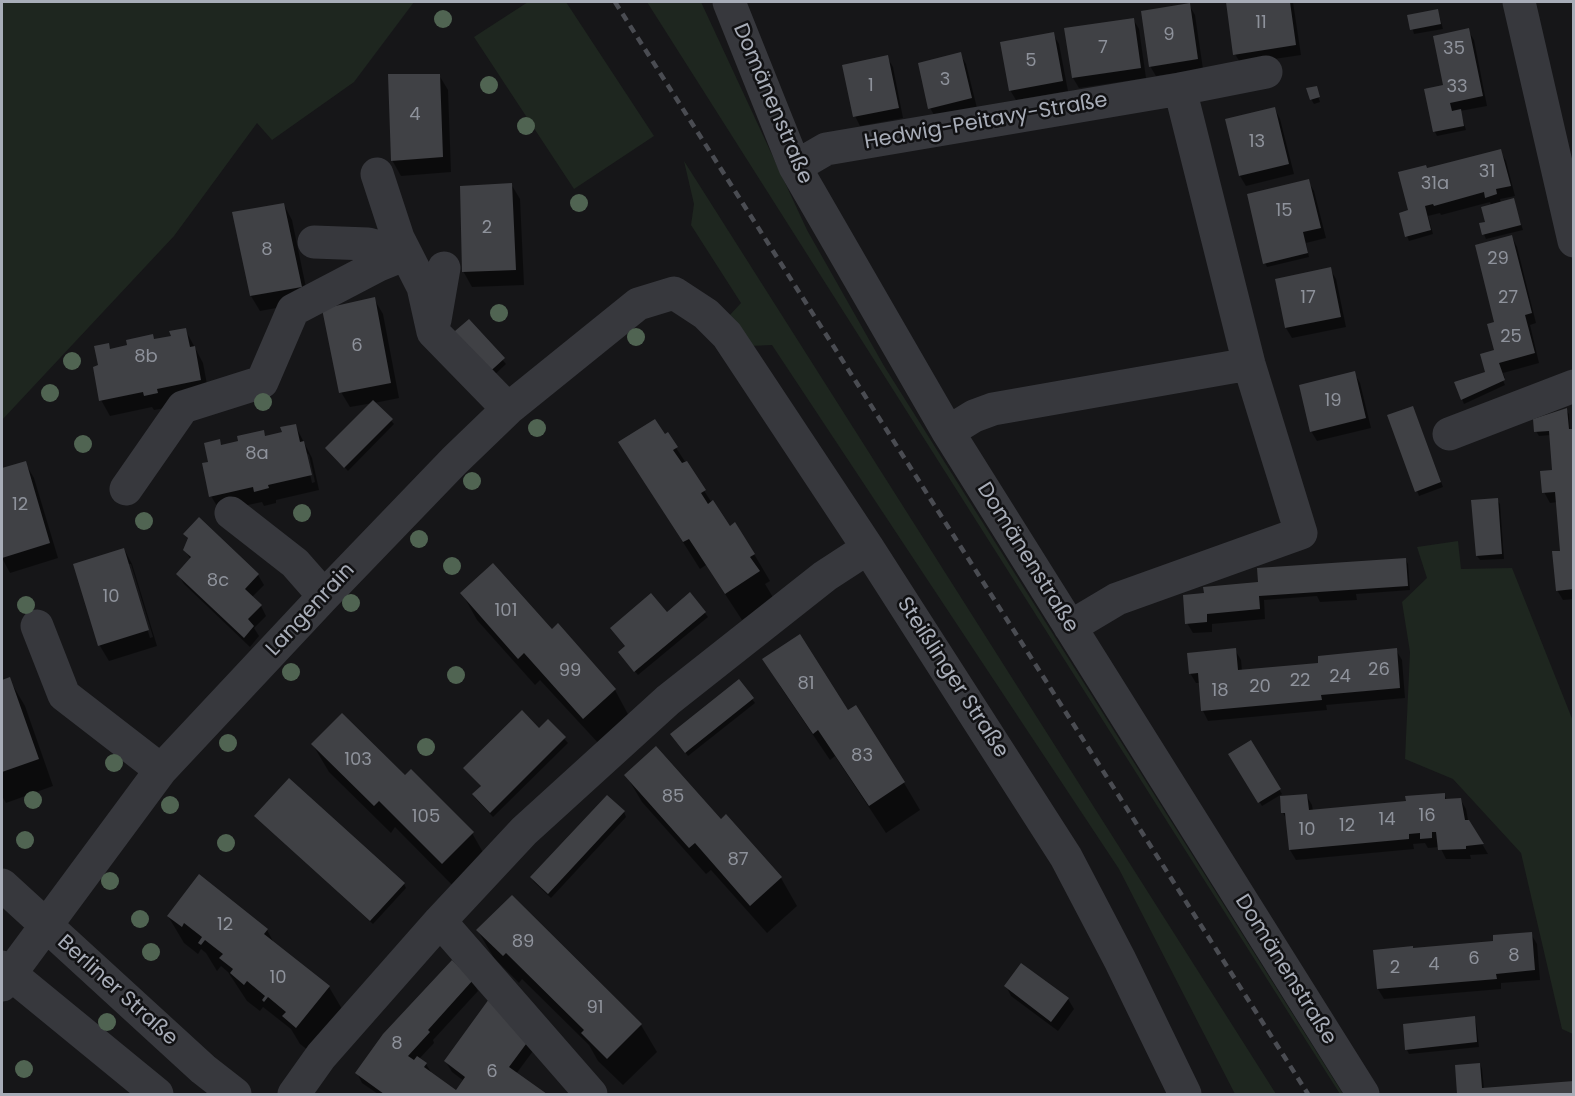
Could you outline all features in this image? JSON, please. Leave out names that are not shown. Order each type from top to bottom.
[{"type":"street","name":"Domänenstraße","points":[[729,2],[795,166],[948,432],[1363,1095]]},
{"type":"street","points":[[1522,4],[1574,241]]},
{"type":"street","name":"Hedwig-Peitavy-Straße","points":[[795,166],[826,149],[1180,89],[1266,72]]},
{"type":"street","points":[[1070,627],[1116,600],[1301,533],[1249,364],[1180,89]]},
{"type":"street","points":[[377,174],[398,237],[423,286],[433,332],[508,409]]},
{"type":"street","points":[[314,242],[368,244],[406,254]]},
{"type":"street","points":[[126,489],[183,407],[262,382],[293,310],[379,265],[406,254]]},
{"type":"street","points":[[433,332],[444,268]]},
{"type":"street","name":"Langenrain","points":[[4,975],[44,926],[161,770],[454,461],[508,409],[638,304],[674,293]]},
{"type":"street","name":"Steißlinger Straße","points":[[674,293],[706,314],[727,335],[868,548],[1066,857],[1120,960],[1185,1095]]},
{"type":"street","points":[[948,432],[974,416],[993,409],[1249,364]]},
{"type":"street","points":[[1449,434],[1574,386]]},
{"type":"street","points":[[231,513],[295,563],[324,596]]},
{"type":"street","points":[[294,1095],[321,1056],[440,921],[524,831],[668,700],[825,576],[868,548]]},
{"type":"street","points":[[37,626],[64,695],[161,770]]},
{"type":"street","name":"Berliner Straße","points":[[2,885],[44,926],[235,1095]]},
{"type":"street","points":[[440,921],[591,1095]]},
{"type":"street","points":[[4,975],[157,1095]]},
{"type":"shaded area","points":[[2,2],[414,2],[354,82],[272,140],[257,123],[174,236],[2,420]]},
{"type":"shaded area","points":[[528,2],[566,2],[654,136],[574,189],[474,37]]},
{"type":"shaded area","points":[[647,2],[701,2],[807,230],[884,366],[1343,1094],[1340,1094]]},
{"type":"shaded area","points":[[684,161],[1276,1094],[1235,1094],[1119,869],[772,345],[749,346],[729,316],[741,303],[691,225],[694,204]]},
{"type":"shaded area","points":[[1458,541],[1461,569],[1512,568],[1573,721],[1573,1034],[1562,1029],[1521,853],[1453,779],[1405,759],[1410,652],[1402,602],[1427,578],[1417,547]]},
{"type":"building","points":[[1226,2],[1290,2],[1296,45],[1233,55]]},
{"type":"building","points":[[1190,3],[1198,59],[1149,67],[1141,11]]},
{"type":"building","points":[[1438,9],[1441,24],[1410,30],[1407,15]]},
{"type":"building","points":[[1134,18],[1141,68],[1072,78],[1064,28]]},
{"type":"building","points":[[1469,28],[1483,96],[1450,103],[1452,111],[1461,109],[1464,126],[1433,132],[1424,89],[1443,85],[1433,36]]},
{"type":"building","points":[[1054,32],[1063,81],[1009,91],[1000,42]]},
{"type":"building","points":[[961,52],[972,98],[928,109],[918,63]]},
{"type":"building","points":[[888,55],[899,108],[853,117],[842,65]]},
{"type":"building","points":[[388,74],[440,74],[443,157],[391,161]]},
{"type":"building","points":[[1317,86],[1320,97],[1310,100],[1306,88]]},
{"type":"building","points":[[1275,107],[1289,164],[1239,176],[1225,119]]},
{"type":"building","points":[[1501,149],[1511,186],[1496,189],[1497,194],[1485,198],[1484,192],[1434,206],[1433,204],[1425,206],[1431,230],[1405,237],[1399,213],[1408,210],[1398,172],[1426,165],[1427,168]]},
{"type":"building","points":[[1309,179],[1321,228],[1303,232],[1308,253],[1263,264],[1247,194]]},
{"type":"building","points":[[512,183],[516,270],[462,272],[460,186]]},
{"type":"building","points":[[1514,198],[1521,225],[1482,235],[1479,223],[1485,222],[1481,207]]},
{"type":"building","points":[[284,203],[302,287],[250,296],[232,212]]},
{"type":"building","points":[[1512,235],[1532,313],[1525,315],[1535,353],[1499,363],[1505,380],[1461,400],[1454,382],[1485,372],[1480,354],[1494,350],[1487,324],[1494,322],[1475,245]]},
{"type":"building","points":[[1331,267],[1341,317],[1285,328],[1275,279]]},
{"type":"building","points":[[375,297],[391,383],[339,393],[322,309]]},
{"type":"building","points":[[469,319],[505,358],[484,377],[448,337]]},
{"type":"building","points":[[186,328],[190,347],[195,346],[201,380],[157,389],[158,393],[144,396],[143,392],[99,401],[93,367],[98,365],[94,346],[109,343],[110,349],[127,345],[126,340],[153,334],[154,339],[171,336],[169,331]]},
{"type":"building","points":[[1355,371],[1366,418],[1310,432],[1299,385]]},
{"type":"building","points":[[373,400],[393,419],[344,468],[325,448]]},
{"type":"building","points":[[1413,406],[1441,482],[1415,492],[1387,415]]},
{"type":"building","points":[[1567,408],[1569,429],[1574,429],[1574,589],[1556,591],[1552,551],[1560,551],[1555,492],[1542,493],[1540,471],[1552,470],[1549,431],[1534,432],[1533,419]]},
{"type":"building","points":[[655,419],[678,447],[673,450],[682,463],[687,461],[706,490],[701,493],[708,504],[713,500],[730,526],[735,522],[755,554],[750,557],[760,571],[725,594],[689,539],[683,542],[618,442]]},
{"type":"building","points":[[296,424],[300,442],[304,441],[312,475],[268,485],[269,488],[254,492],[253,487],[209,497],[202,463],[208,462],[204,443],[220,439],[221,445],[238,441],[237,436],[264,430],[265,436],[282,432],[280,427]]},
{"type":"building","points":[[26,461],[50,543],[2,558],[2,468]]},
{"type":"building","points":[[1498,498],[1502,554],[1476,556],[1471,500]]},
{"type":"building","points":[[199,517],[259,574],[245,589],[262,605],[248,619],[254,626],[244,638],[176,574],[191,557],[183,550],[188,538],[183,534]]},
{"type":"building","points":[[124,548],[149,630],[98,646],[73,564]]},
{"type":"building","points":[[1406,558],[1408,586],[1259,596],[1260,609],[1207,614],[1207,622],[1185,624],[1183,595],[1204,593],[1203,587],[1258,582],[1257,568]]},
{"type":"building","points":[[493,563],[552,629],[558,623],[616,689],[583,719],[524,653],[518,659],[460,593]]},
{"type":"building","points":[[690,592],[706,612],[634,672],[618,652],[625,646],[610,628],[651,593],[667,612]]},
{"type":"building","points":[[800,634],[848,710],[856,705],[905,782],[869,806],[818,730],[813,734],[762,659]]},
{"type":"building","points":[[1236,648],[1238,670],[1318,663],[1318,656],[1397,648],[1400,688],[1321,695],[1322,700],[1201,711],[1198,673],[1189,674],[1187,653]]},
{"type":"building","points":[[10,677],[39,759],[2,772],[2,680]]},
{"type":"building","points":[[739,679],[754,698],[685,753],[670,734]]},
{"type":"building","points":[[522,710],[539,728],[548,719],[566,737],[490,813],[472,794],[481,786],[463,768]]},
{"type":"building","points":[[342,713],[405,775],[411,769],[474,832],[442,864],[379,801],[374,806],[311,744]]},
{"type":"building","points":[[1251,740],[1281,789],[1258,803],[1228,754]]},
{"type":"building","points":[[656,746],[721,819],[726,814],[782,877],[750,906],[695,843],[689,848],[624,775]]},
{"type":"building","points":[[289,778],[405,883],[370,921],[254,816]]},
{"type":"building","points":[[1445,793],[1445,799],[1461,798],[1465,820],[1469,820],[1484,844],[1466,846],[1466,849],[1438,850],[1436,832],[1432,832],[1432,838],[1420,839],[1420,833],[1409,834],[1409,839],[1289,850],[1285,813],[1281,813],[1280,796],[1307,794],[1309,810],[1406,801],[1405,796]]},
{"type":"building","points":[[607,795],[625,811],[548,894],[530,877]]},
{"type":"building","points":[[199,874],[268,929],[264,934],[330,986],[296,1028],[282,1016],[286,1012],[268,997],[264,1002],[262,1000],[265,996],[247,981],[244,985],[230,973],[233,969],[219,958],[223,954],[205,940],[201,945],[198,943],[202,937],[184,923],[182,927],[167,916]]},
{"type":"building","points":[[512,895],[642,1024],[607,1059],[581,1033],[584,1030],[506,953],[503,956],[476,930]]},
{"type":"building","points":[[1532,932],[1535,970],[1496,974],[1497,979],[1377,989],[1373,950],[1493,941],[1493,935]]},
{"type":"building","points":[[452,960],[473,980],[408,1056],[414,1060],[417,1056],[427,1063],[424,1067],[456,1090],[465,1077],[444,1061],[489,999],[532,1036],[509,1067],[547,1094],[384,1094],[355,1073],[383,1034]]},
{"type":"building","points":[[1021,963],[1069,998],[1051,1022],[1004,986]]},
{"type":"building","points":[[1475,1016],[1477,1042],[1405,1050],[1403,1024]]},
{"type":"building","points":[[1480,1063],[1482,1088],[1574,1081],[1574,1094],[1457,1094],[1455,1065]]},
{"type":"railway","points":[[615,2],[1308,1094]]}]
